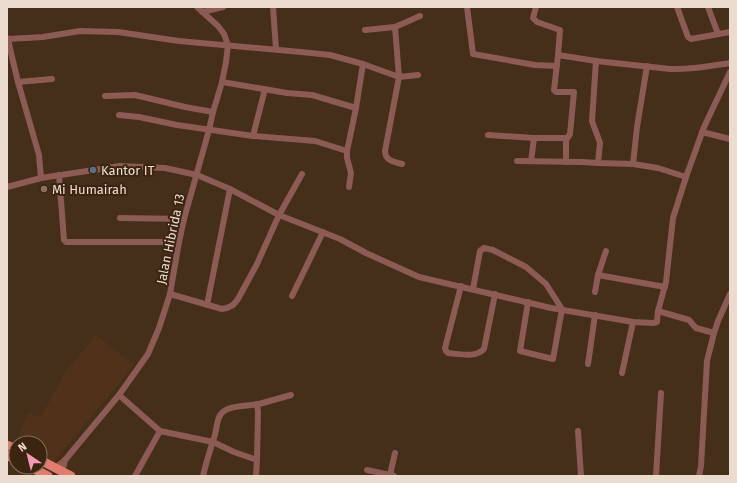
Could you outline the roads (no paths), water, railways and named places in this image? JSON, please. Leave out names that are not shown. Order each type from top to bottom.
[{"type":"main road","points":[[48,464],[71,476]]},
{"type":"street","points":[[200,9],[222,7]]},
{"type":"street","points":[[273,7],[276,49]]},
{"type":"street","points":[[467,7],[473,54],[535,66],[557,66]]},
{"type":"street","points":[[536,7],[533,18],[537,22],[560,30],[554,90],[556,92],[574,92],[570,134],[566,140],[566,162]]},
{"type":"street","points":[[677,7],[689,38],[693,39],[730,32]]},
{"type":"street","points":[[708,7],[718,34]]},
{"type":"street","points":[[200,9],[218,26],[224,34],[228,45]]},
{"type":"street","points":[[365,30],[395,27],[420,16]]},
{"type":"street","points":[[395,27],[399,77],[385,156],[387,159],[402,164]]},
{"type":"street","points":[[41,178],[39,155],[18,82],[8,38],[43,37],[80,31],[118,32],[179,41],[330,55],[363,64],[399,77],[418,75]]},
{"type":"street","name":"Jalan Hibrida 13","points":[[58,470],[119,396],[148,354],[159,328],[170,294],[184,219],[222,82],[228,45]]},
{"type":"street","points":[[558,55],[596,61],[680,70],[730,63]]},
{"type":"street","points":[[596,61],[592,121],[600,143],[598,163]]},
{"type":"street","points":[[349,187],[351,173],[347,158],[347,151],[363,64]]},
{"type":"street","points":[[633,164],[637,127],[647,66]]},
{"type":"street","points":[[7,187],[41,178],[120,166],[165,168],[197,175],[230,189],[279,215],[340,239],[366,253],[419,277],[562,309],[633,322],[653,323],[657,322],[658,311],[665,287],[673,218],[702,132],[730,72]]},
{"type":"street","points":[[18,82],[52,80]]},
{"type":"street","points":[[222,82],[287,93],[312,95],[356,108]]},
{"type":"street","points":[[253,136],[264,89]]},
{"type":"street","points":[[105,96],[135,95],[213,112]]},
{"type":"street","points":[[119,116],[139,117],[177,125],[253,136],[315,141],[347,151]]},
{"type":"street","points":[[702,132],[730,139]]},
{"type":"street","points":[[488,135],[534,138],[567,138]]},
{"type":"street","points":[[531,161],[534,138]]},
{"type":"street","points":[[517,161],[633,164],[658,168],[686,177]]},
{"type":"street","points":[[170,294],[222,309],[233,304],[238,299],[257,264],[279,215],[302,174]]},
{"type":"street","points":[[59,175],[64,241],[179,242]]},
{"type":"street","points":[[207,305],[230,189]]},
{"type":"street","points":[[120,218],[184,219]]},
{"type":"street","points":[[292,296],[323,232]]},
{"type":"street","points":[[473,289],[480,251],[484,248],[493,250],[526,267],[546,284],[562,309],[553,360],[520,351],[528,302]]},
{"type":"street","points":[[595,292],[598,275],[606,251]]},
{"type":"street","points":[[598,275],[665,287]]},
{"type":"street","points":[[461,286],[445,348],[448,353],[476,354],[482,352],[484,349],[495,294]]},
{"type":"street","points":[[699,476],[707,360],[718,321],[730,294]]},
{"type":"street","points":[[658,311],[689,320],[696,328],[714,333]]},
{"type":"street","points":[[588,364],[595,315]]},
{"type":"street","points":[[622,374],[633,322]]},
{"type":"street","points":[[656,476],[661,393]]},
{"type":"street","points":[[202,476],[212,442],[215,437],[219,415],[222,412],[244,405],[257,404],[291,395]]},
{"type":"street","points":[[119,396],[160,431],[212,442],[257,460]]},
{"type":"street","points":[[256,476],[257,404]]},
{"type":"street","points":[[135,476],[160,431]]},
{"type":"street","points":[[578,431],[581,476]]},
{"type":"street","points":[[367,470],[392,475],[395,453]]},
{"type":"place","name":"Kantor IT","points":[[93,170]]},
{"type":"place","name":"Mi Humairah","points":[[44,189]]}]
